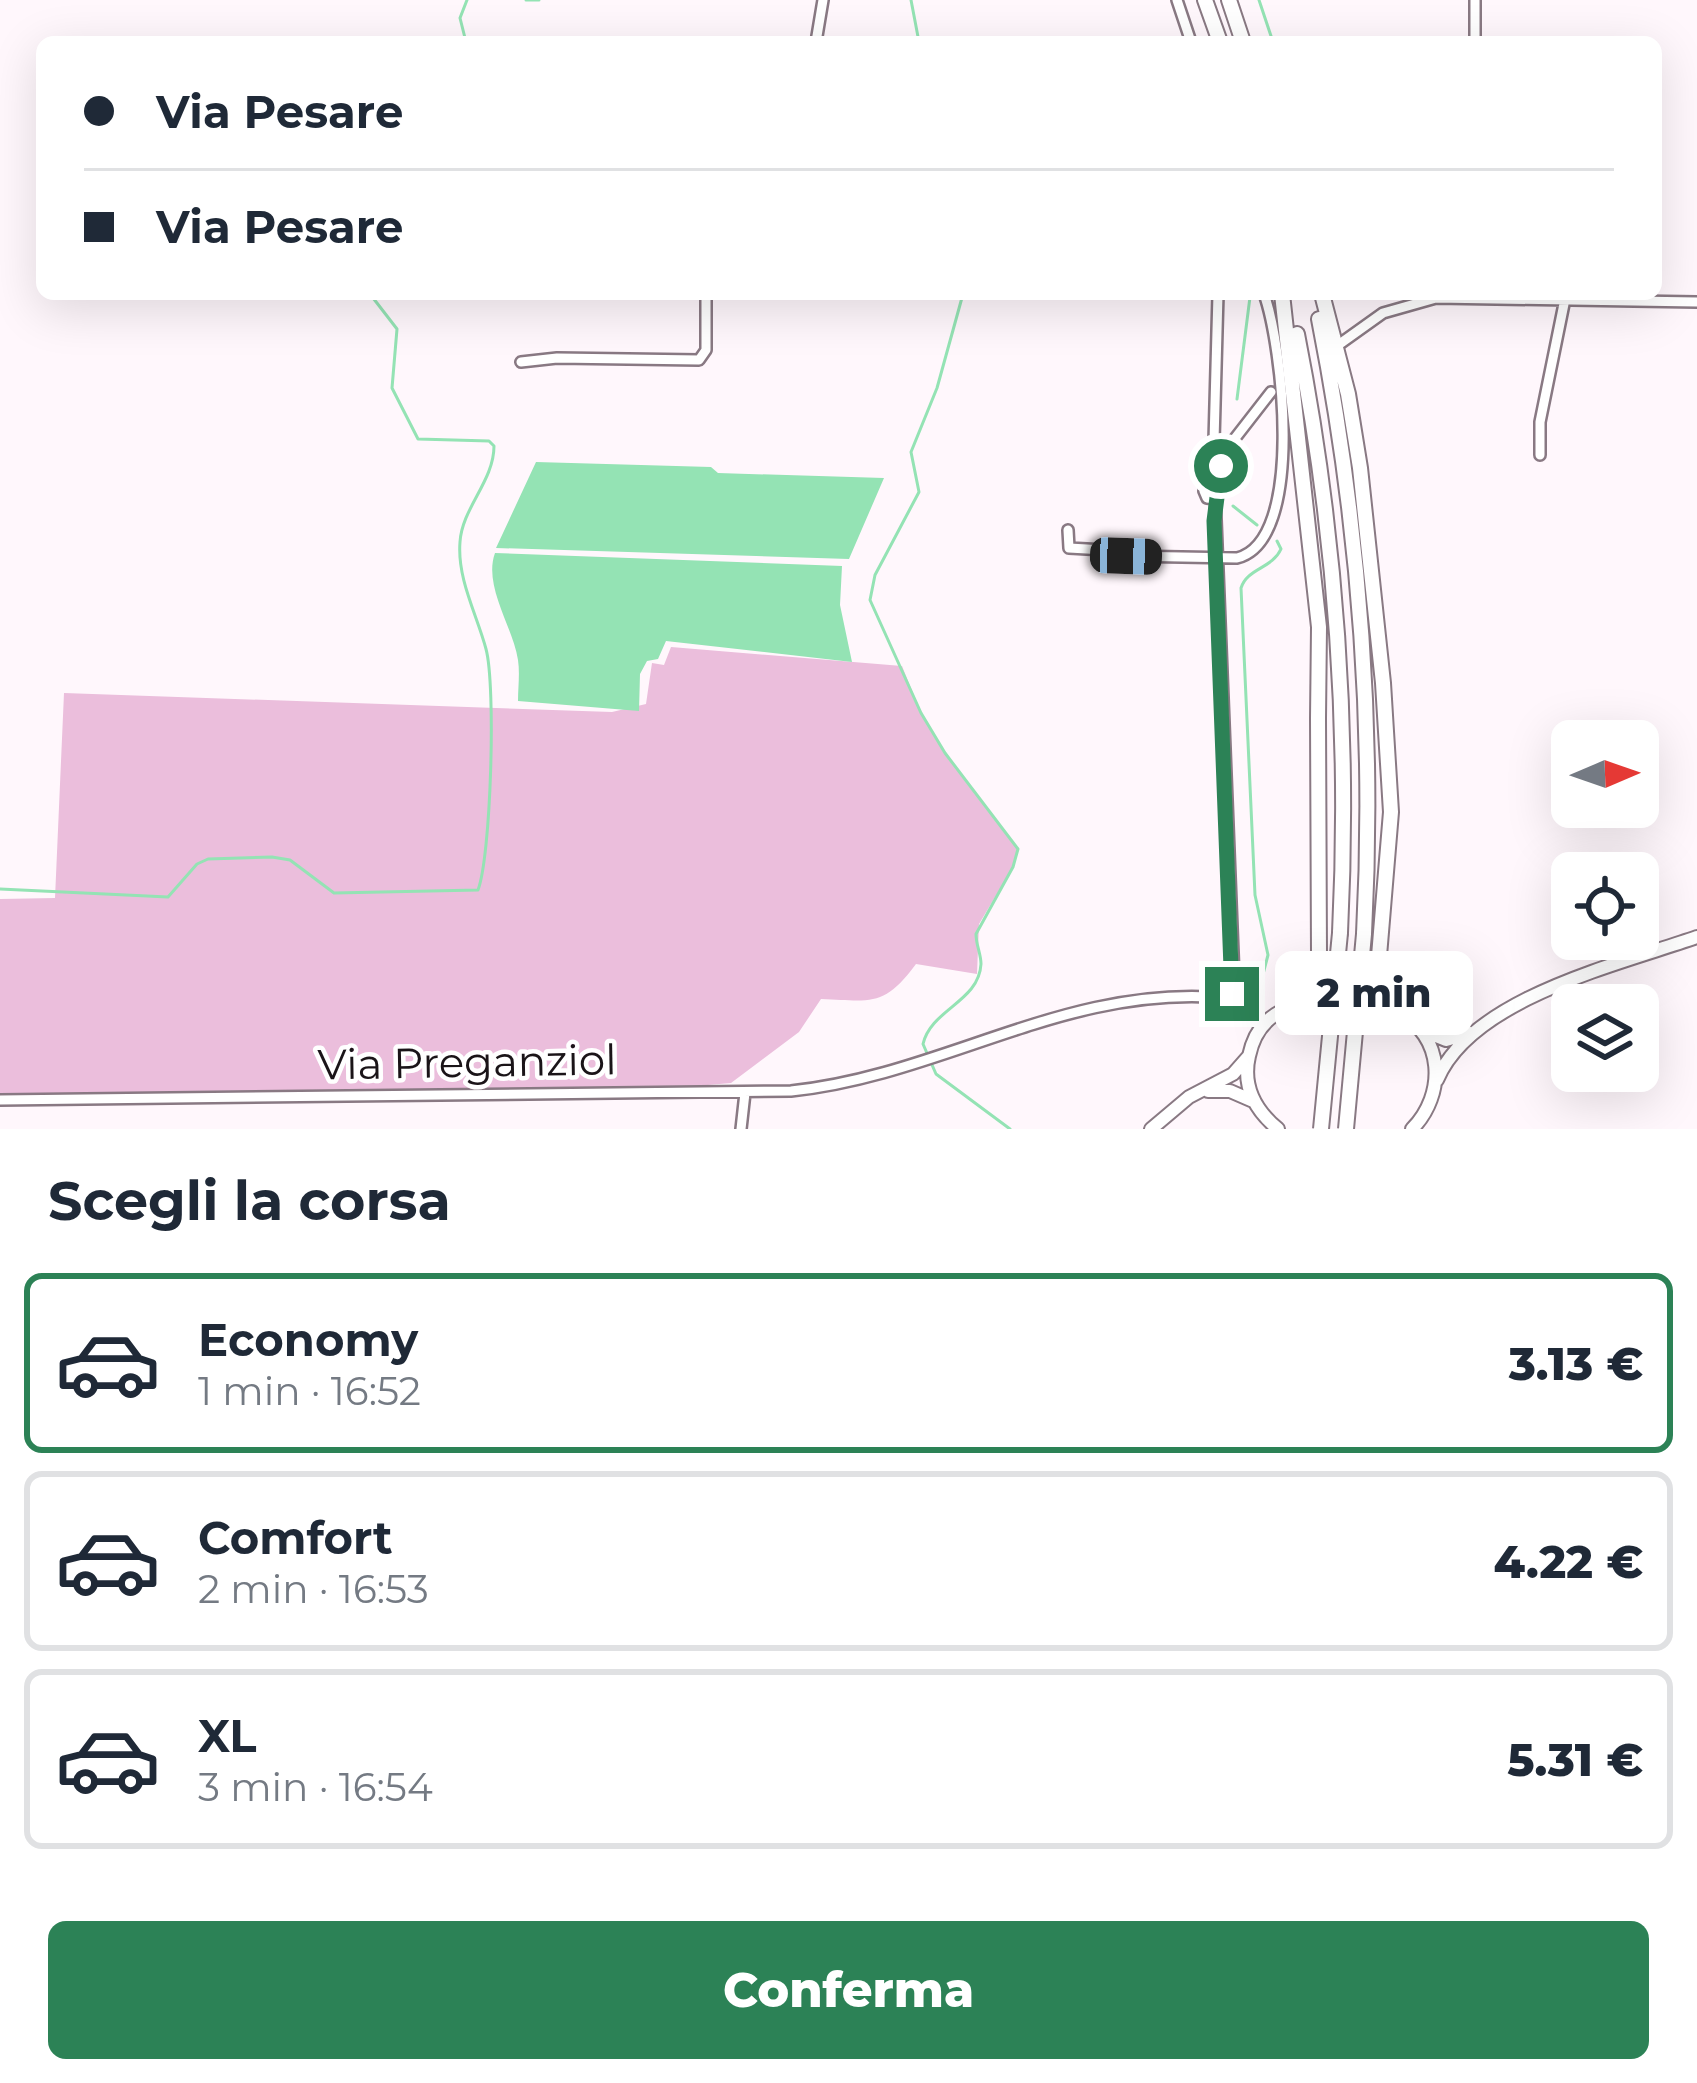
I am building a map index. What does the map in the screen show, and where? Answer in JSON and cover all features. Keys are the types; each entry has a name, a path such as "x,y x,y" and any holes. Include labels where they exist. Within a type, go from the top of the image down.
{"highway":[{"path":"1204,0 1218,36"},
{"path":"1229,0 1242,36"},
{"path":"1287,300 1324,493 1343,763 1340,932 1321,1129"},
{"path":"1287,300 1322,680 1318,968 1296,1003"},
{"path":"1319,300 1360,602 1368,767 1364,934 1346,1129"},
{"path":"1320,300 1348,394 1381,662 1391,812 1378,968 1394,1010"}],"main road":[{"path":"1151,1129 1201,1091 1233,1074 1249,1056 1265,1023 1296,1003 1363,1004 1394,1010 1446,1040 1476,1030 1556,987 1697,938"},
{"path":"1419,1028 1434,1057 1436,1083"},
{"path":"1412,1129 1429,1107 1449,1058 1476,1030"},
{"path":"1249,1056 1247,1080 1253,1101"},
{"path":"1201,1091 1227,1090 1253,1101 1278,1129"}],"street":[{"path":"817,36 823,0"},
{"path":"1177,0 1189,36"},
{"path":"1475,0 1475,36"},
{"path":"521,362 700,360 706,350 706,300"},
{"path":"1215,499 1204,495 1204,483 1214,442 1219,300"},
{"path":"1068,530 1069,548 1122,551 1126,556 1216,559 1249,555 1260,546 1282,481 1285,443 1265,300"},
{"path":"1341,343 1383,313 1424,300"},
{"path":"1540,455 1540,422 1565,300"},
{"path":"1609,300 1697,302"},
{"path":"1216,559 1215,499 1229,446 1271,392"},
{"name":"Via Preganziol","path":"0,1100 745,1093 833,1087 1116,1001 1173,995 1226,998 1232,994 1216,559"},
{"path":"741,1129 745,1093"}],"shaded area":[{"path":"536,462 884,478 849,559 496,548"},
{"path":"495,553 842,566 840,605 852,662 666,641 658,659 647,661 640,674 639,711 518,701 518,660 496,593"},
{"path":"671,647 902,666 921,713 945,753 1018,849 1013,867 979,924 977,974 916,964 895,988 876,998 821,999 799,1032 731,1083 592,1095 0,1093 0,899 55,898 64,693 612,712 646,704 652,663 664,665"}],"waterway":[{"path":"464,36 460,18 467,0"},
{"path":"526,0 539,0"},
{"path":"911,0 918,36"},
{"path":"1259,0 1271,36"},
{"path":"0,889 168,897 197,864 208,859 272,857 290,860 334,893 478,890 489,809 491,697 486,649 465,583 460,542 489,471 494,446 489,441 418,439 392,388 397,329 375,300"},
{"path":"961,300 937,388 911,452 919,492 875,575 870,600 921,713 945,753 1018,849 976,934 981,964 978,977 964,997 935,1022 923,1044 936,1074 1010,1129"},
{"path":"1237,399 1250,300"},
{"path":"1233,506 1257,525"},
{"path":"1262,978 1268,955 1255,895 1241,588 1249,576 1277,556 1281,549 1277,541"}],"route":[{"path":"1221,466 1214,521 1232,994"}]}
